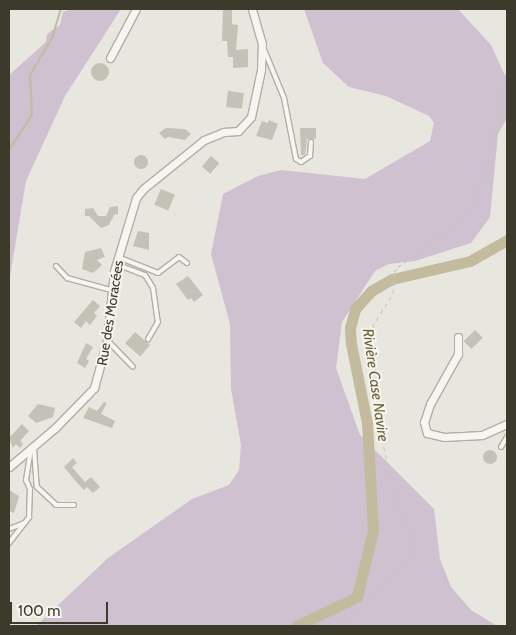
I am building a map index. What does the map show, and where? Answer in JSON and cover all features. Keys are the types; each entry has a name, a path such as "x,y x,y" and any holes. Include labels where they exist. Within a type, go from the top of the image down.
{"street":[{"path":"110,58 136,9"},
{"name":"Rue des Moracées","path":"9,467 34,443 55,428 94,388 107,340 111,290 117,261 131,210 143,188 204,140 245,126 256,102 262,44 252,9"},
{"path":"458,337 458,354 424,422 427,433 436,437 482,435 507,424"}],"lane":[{"path":"262,44 284,98 296,160 301,162 310,156 312,142"},
{"path":"117,261 158,273 179,257 187,263"},
{"path":"117,261 145,275 153,288 158,322 148,339"},
{"path":"56,266 67,278 111,290"},
{"path":"107,340 133,367"},
{"path":"501,446 507,437"},
{"path":"34,443 37,487 56,505 74,505"},
{"path":"9,543 25,523 31,502 27,473 34,443"},
{"path":"9,528 25,523"}],"path":[{"path":"332,626 367,605 386,578 400,570 409,556 410,531 398,505 381,436 372,327 393,293 394,272 398,267 459,222 477,197 491,148 507,68"}],"shaded area":[{"path":"71,9 121,9 65,96 26,181 9,282 9,75 46,42 47,34 60,25 63,12"},
{"path":"304,9 458,9 491,45 507,80 507,118 498,134 490,217 471,243 415,261 389,264 375,271 342,322 336,368 360,435 434,509 440,559 451,587 471,610 497,626 36,626 108,558 192,499 229,485 239,470 241,445 231,389 230,324 211,254 223,194 258,176 281,170 365,179 430,141 434,123 429,116 386,96 349,87 323,63"}],"building":[{"path":"223,9 232,9 232,24 238,25 236,50 248,49 248,67 233,68 233,57 228,57 227,41 222,41"},
{"path":"100,63 106,66 109,72 106,78 100,81 94,78 91,72 94,66"},
{"path":"228,91 244,93 242,109 226,107"},
{"path":"269,120 278,124 272,140 256,136 262,121 268,123"},
{"path":"166,128 185,129 191,134 185,140 168,137 165,139 159,133"},
{"path":"300,128 316,128 316,139 307,139 305,155 301,155"},
{"path":"138,155 144,155 148,162 144,169 138,169 134,165 134,159"},
{"path":"211,156 219,163 210,174 202,167"},
{"path":"161,189 175,195 168,211 154,205"},
{"path":"118,206 118,214 114,215 109,225 101,228 89,216 85,216 85,209 93,208 98,216 106,216 110,207"},
{"path":"138,231 149,233 149,250 133,246"},
{"path":"101,248 105,257 97,260 102,265 93,273 82,269 85,252"},
{"path":"188,276 203,295 194,302 191,298 188,300 176,284"},
{"path":"93,300 100,306 94,313 97,316 90,325 86,321 81,328 74,322"},
{"path":"475,330 483,338 471,349 464,341"},
{"path":"135,332 150,345 140,356 125,343"},
{"path":"86,343 93,347 86,359 89,361 85,368 77,363"},
{"path":"104,402 107,403 101,414 115,421 112,428 83,418 89,407 97,411"},
{"path":"38,404 55,408 53,417 36,423 28,416"},
{"path":"22,424 29,431 20,441 23,444 20,448 16,444 13,448 9,438"},
{"path":"487,450 493,450 497,457 493,464 487,464 483,460 483,454"},
{"path":"73,458 77,463 72,467 85,482 91,477 100,487 93,493 87,487 84,490 64,467"},
{"path":"9,490 19,496 14,513 9,511"}],"waterway":[{"path":"9,150 32,115 30,75 52,38 61,9"},
{"name":"Rivière Case Navire","path":"296,626 357,597 373,530 367,423 351,344 350,328 355,309 371,291 392,279 470,261 507,240"}]}
